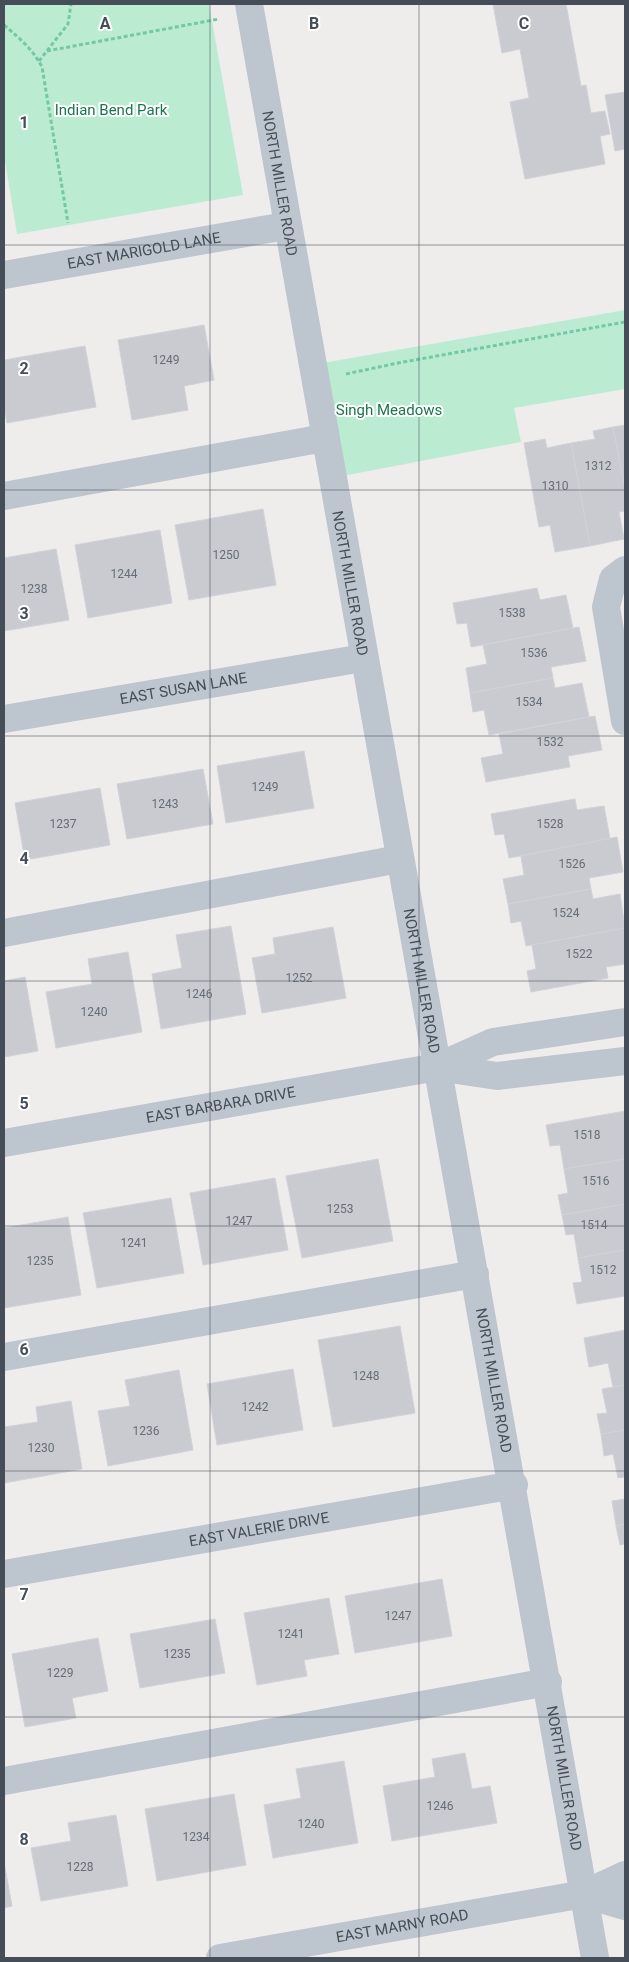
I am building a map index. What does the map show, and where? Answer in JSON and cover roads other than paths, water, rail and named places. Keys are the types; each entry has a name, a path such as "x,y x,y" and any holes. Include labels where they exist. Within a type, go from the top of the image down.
{"street":[{"name":"NORTH MILLER ROAD","path":"249,8 436,1067 514,1485 595,1958"},
{"name":"EAST MARIGOLD LANE","path":"4,275 286,226"},
{"path":"4,496 324,438"},
{"path":"619,575 606,607 625,721"},
{"name":"EAST SUSAN LANE","path":"4,719 363,658"},
{"path":"4,934 399,859"},
{"name":"EAST BARBARA DRIVE","path":"4,1143 436,1067 493,1042 617,1024 620,1062 497,1076 436,1067"},
{"path":"4,1357 475,1274"},
{"name":"EAST VALERIE DRIVE","path":"4,1574 514,1485"},
{"path":"4,1781 548,1682"},
{"name":"EAST MARNY ROAD","path":"220,1958 584,1894 625,1875"},
{"name":"EAST MARNY ROAD","path":"584,1894 625,1906"}],"park label":[{"name":"Indian Bend Park","path":"111,110"},
{"name":"Singh Meadows","path":"389,410"}]}
